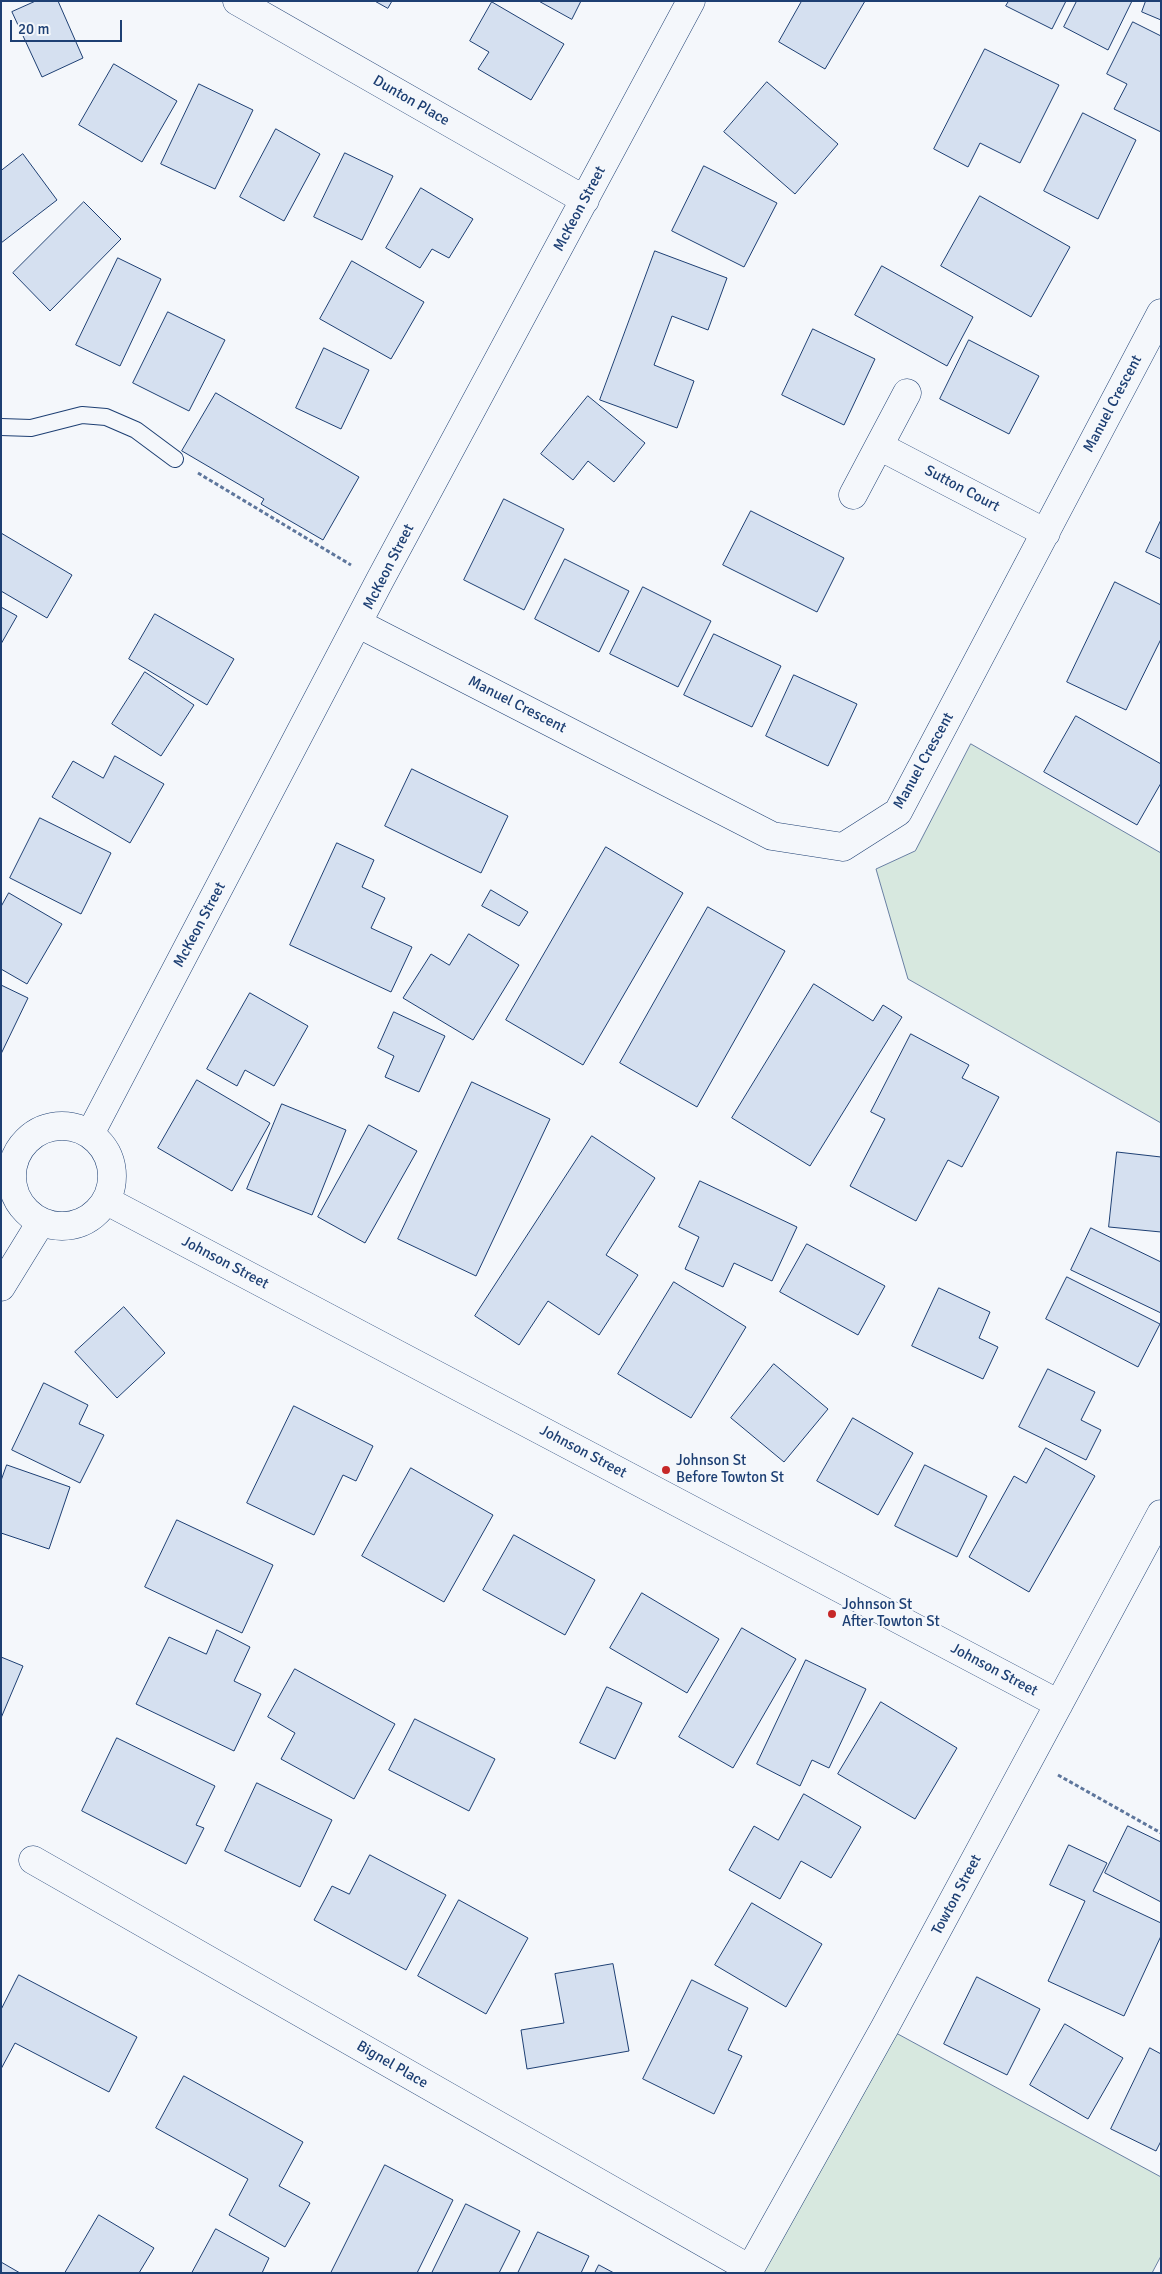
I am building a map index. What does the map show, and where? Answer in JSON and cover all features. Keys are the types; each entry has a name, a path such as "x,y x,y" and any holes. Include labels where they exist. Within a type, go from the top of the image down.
{"street":[{"name":"Dunton Place","path":"237,1 585,200"},
{"name":"McKeon Street","path":"90,1134 359,624 380,580 691,1"},
{"name":"Manuel Crescent","path":"359,624 772,836 844,847 898,812 1161,313"},
{"path":"853,495 907,393"},
{"name":"Sutton Court","path":"879,446 1046,533"},
{"path":"58,1125 74,1127 90,1134 108,1153 112,1166 112,1180 107,1201 95,1215 83,1222 69,1226 55,1226 42,1222 28,1213 18,1200 13,1185 10,1145 27,1140 41,1130 58,1125"},
{"name":"Johnson Street","path":"107,1201 1060,1704"},
{"path":"1,1287 42,1222"},
{"name":"Towton Street","path":"750,2271 885,2027 1161,1514"},
{"name":"Bignel Place","path":"33,1860 750,2271"}],"lane":[{"path":"1,427 32,428 82,415 106,417 136,430 175,459"}],"path":[{"path":"175,459 337,558 380,580"},
{"path":"1051,1770 1161,1833"}],"shaded area":[{"path":"971,744 1161,853 1161,1123 908,979 876,869 915,851"},
{"path":"885,2027 1161,2177 1161,2256 1152,2273 750,2273"}],"building":[{"path":"36,1 58,1 83,58 42,77 12,12"},
{"path":"375,1 392,1 388,8"},
{"path":"539,1 581,1 572,19"},
{"path":"802,1 865,1 825,69 779,42"},
{"path":"1009,1 1066,1 1052,29 1006,6"},
{"path":"1077,1 1132,1 1108,50 1064,27"},
{"path":"1146,1 1161,1 1161,20 1142,12"},
{"path":"492,2 564,44 531,100 478,69 489,52 470,41"},
{"path":"1133,22 1161,36 1161,132 1114,109 1127,84 1107,74"},
{"path":"985,49 1059,85 1020,163 980,143 968,167 934,149"},
{"path":"114,64 177,101 142,162 79,125"},
{"path":"767,82 838,144 795,194 724,132"},
{"path":"199,84 253,110 215,189 161,164"},
{"path":"1083,113 1136,140 1098,219 1044,191"},
{"path":"276,129 320,154 284,221 240,197"},
{"path":"345,153 393,176 362,240 314,217"},
{"path":"23,154 57,200 1,243 1,171"},
{"path":"704,166 777,203 744,267 672,231"},
{"path":"421,188 473,219 449,258 432,249 420,268 386,248"},
{"path":"980,196 1070,247 1031,317 941,266"},
{"path":"84,202 121,239 50,311 13,273"},
{"path":"655,251 727,278 708,330 672,316 654,365 694,381 677,428 600,400"},
{"path":"118,258 161,279 120,366 76,345"},
{"path":"352,261 424,302 391,359 320,319"},
{"path":"882,266 973,317 947,366 855,315"},
{"path":"168,312 225,340 189,411 133,383"},
{"path":"813,329 875,359 844,425 782,395"},
{"path":"969,340 1039,376 1009,434 940,399"},
{"path":"324,348 369,370 341,429 296,408"},
{"path":"216,393 359,477 323,540 261,504 264,499 182,451"},
{"path":"588,396 645,443 614,482 588,461 573,480 541,454"},
{"path":"504,499 564,529 524,610 464,580"},
{"path":"751,511 844,558 817,612 723,565"},
{"path":"1161,520 1161,559 1146,552"},
{"path":"1,533 72,575 47,618 1,591"},
{"path":"565,559 629,591 599,652 535,619"},
{"path":"1115,582 1161,605 1161,639 1126,710 1067,682"},
{"path":"643,587 711,621 678,687 610,654"},
{"path":"1,607 17,616 1,644"},
{"path":"155,614 234,659 207,705 129,659"},
{"path":"714,634 781,666 752,727 684,695"},
{"path":"145,672 194,705 161,756 112,724"},
{"path":"794,675 857,704 828,766 766,736"},
{"path":"1076,716 1161,764 1161,783 1137,825 1044,772"},
{"path":"115,756 164,784 130,843 52,797 73,761 103,778"},
{"path":"412,769 508,816 481,873 385,826"},
{"path":"40,818 111,853 81,914 10,878"},
{"path":"337,843 374,860 362,887 385,898 371,928 412,947 391,992 290,945"},
{"path":"606,847 683,893 583,1065 506,1020"},
{"path":"491,890 528,912 519,926 482,906"},
{"path":"9,893 62,924 27,984 1,969 1,907"},
{"path":"708,907 785,951 697,1107 620,1063"},
{"path":"469,934 519,965 473,1040 403,998 431,954 449,965"},
{"path":"814,984 873,1021 883,1005 902,1017 810,1166 732,1118"},
{"path":"1,985 28,998 1,1054"},
{"path":"250,993 308,1026 274,1086 245,1070 237,1086 207,1069"},
{"path":"394,1012 445,1036 419,1092 385,1077 394,1056 378,1048"},
{"path":"911,1034 969,1065 962,1078 999,1097 962,1167 948,1160 916,1221 850,1186 885,1119 871,1112"},
{"path":"197,1080 270,1123 232,1191 158,1148"},
{"path":"472,1082 550,1119 476,1276 398,1239"},
{"path":"282,1104 346,1130 312,1215 247,1189"},
{"path":"369,1125 417,1151 365,1243 318,1217"},
{"path":"592,1136 655,1178 606,1255 638,1275 599,1335 548,1301 519,1345 475,1316"},
{"path":"1117,1152 1161,1157 1161,1232 1109,1227"},
{"path":"700,1181 797,1227 772,1281 734,1263 723,1287 685,1269 699,1237 679,1227"},
{"path":"1091,1228 1161,1262 1161,1313 1071,1270"},
{"path":"807,1244 885,1286 858,1335 780,1292"},
{"path":"1067,1277 1160,1324 1138,1367 1046,1319"},
{"path":"674,1282 746,1327 691,1418 618,1374"},
{"path":"939,1288 990,1312 979,1338 998,1347 983,1379 912,1346"},
{"path":"124,1307 165,1353 117,1398 75,1352"},
{"path":"774,1364 828,1409 784,1462 731,1418"},
{"path":"1048,1369 1095,1392 1081,1420 1101,1430 1086,1460 1019,1427"},
{"path":"44,1383 88,1405 79,1424 104,1435 80,1483 12,1450"},
{"path":"294,1406 373,1446 356,1481 343,1475 314,1535 247,1503"},
{"path":"853,1418 913,1453 878,1515 817,1481"},
{"path":"1046,1448 1095,1476 1029,1592 969,1557 1014,1476 1026,1483"},
{"path":"7,1465 70,1487 49,1549 1,1533 1,1481"},
{"path":"925,1465 987,1496 957,1557 895,1526"},
{"path":"411,1468 493,1515 444,1602 362,1556"},
{"path":"177,1520 273,1565 242,1633 145,1587"},
{"path":"514,1535 595,1580 565,1635 483,1590"},
{"path":"642,1593 719,1639 687,1693 610,1648"},
{"path":"742,1628 796,1659 733,1768 679,1737"},
{"path":"217,1630 250,1647 234,1681 261,1694 234,1751 136,1704 169,1637 206,1654"},
{"path":"1,1657 23,1666 1,1718"},
{"path":"806,1660 866,1689 829,1768 812,1760 800,1786 757,1764"},
{"path":"295,1669 395,1724 354,1799 281,1759 295,1733 268,1717"},
{"path":"607,1687 642,1703 615,1759 580,1743"},
{"path":"881,1702 957,1748 915,1819 838,1774"},
{"path":"415,1719 495,1759 469,1811 389,1770"},
{"path":"117,1738 215,1786 196,1825 204,1828 186,1864 82,1811"},
{"path":"257,1783 332,1820 300,1887 225,1851"},
{"path":"804,1794 861,1827 831,1878 801,1861 780,1899 729,1870 754,1826 778,1840"},
{"path":"1128,1826 1161,1842 1161,1902 1105,1873"},
{"path":"1069,1845 1107,1863 1093,1891 1161,1923 1161,1936 1124,2016 1048,1981 1085,1901 1050,1885"},
{"path":"370,1855 446,1895 406,1970 314,1920 332,1886 349,1894"},
{"path":"459,1900 528,1938 486,2014 418,1976"},
{"path":"752,1903 822,1944 786,2007 715,1965"},
{"path":"613,1964 629,2051 527,2069 521,2030 564,2023 555,1974"},
{"path":"19,1975 137,2037 109,2092 15,2043 1,2069 1,2010"},
{"path":"977,1977 1040,2009 1007,2075 944,2044"},
{"path":"692,1980 748,2008 728,2050 742,2056 714,2114 643,2079"},
{"path":"1065,2024 1123,2058 1088,2119 1030,2085"},
{"path":"1150,2048 1161,2054 1161,2141 1156,2151 1111,2129"},
{"path":"184,2076 303,2142 279,2186 310,2203 285,2247 229,2215 248,2179 156,2128"},
{"path":"385,2165 453,2200 417,2273 331,2273"},
{"path":"466,2204 520,2231 499,2273 432,2273"},
{"path":"99,2215 154,2248 139,2273 65,2273"},
{"path":"216,2229 269,2258 262,2273 192,2273"},
{"path":"538,2232 589,2256 581,2273 518,2273"},
{"path":"1,2262 20,2273 1,2273"},
{"path":"599,2265 614,2273 595,2273"}],"place":[{"name":"Johnson St Before Towton St","path":"666,1470"},
{"name":"Johnson St After Towton St","path":"832,1614"}]}
